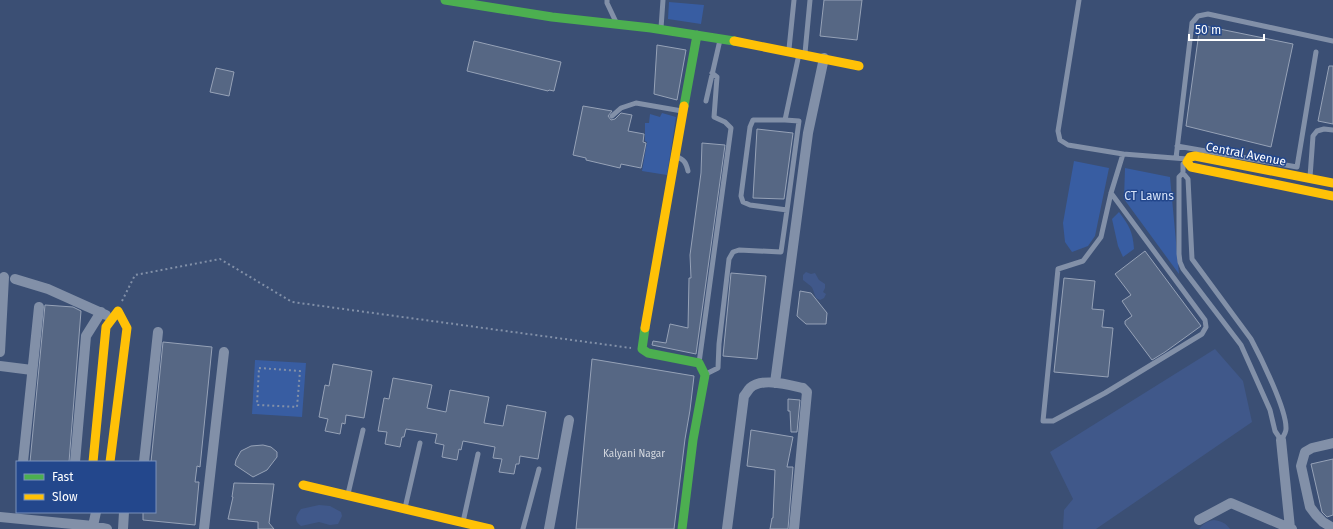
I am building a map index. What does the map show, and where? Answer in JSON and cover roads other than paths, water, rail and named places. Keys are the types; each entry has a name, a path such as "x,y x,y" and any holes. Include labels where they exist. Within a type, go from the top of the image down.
{"street":[{"path":"445,0 617,25 661,29 802,53 859,66"},
{"path":"682,529 693,440 705,375 699,363 648,353 642,349 642,342 697,35"},
{"path":"775,383 808,133 824,58"},
{"name":"Central Avenue","path":"1333,183 1309,176 1195,156 1186,159 1191,167 1333,196"},
{"path":"1307,191 1309,176"},
{"path":"0,352 4,277"},
{"path":"15,279 48,289 101,312 115,314 127,328 110,461"},
{"path":"23,461 39,307"},
{"path":"75,461 86,336 101,312"},
{"path":"93,461 106,328 115,314"},
{"path":"144,461 158,332"},
{"path":"204,529 224,352"},
{"path":"0,366 32,370"},
{"path":"727,529 744,396 750,388 758,384 775,383 803,388 807,392 794,529"},
{"path":"549,529 570,420"},
{"path":"1199,520 1231,503 1291,529 1281,440"},
{"path":"1333,443 1312,448 1305,452 1301,466 1310,507 1323,522 1333,528"},
{"path":"303,485 490,529"},
{"path":"93,526 96,513"},
{"path":"123,529 124,513"},
{"path":"0,517 28,524 82,527 93,526 107,529"}],"lane":[{"path":"607,0 617,25"},
{"path":"661,29 663,0"},
{"path":"788,51 794,0"},
{"path":"785,120 802,53 810,0"},
{"path":"1079,0 1058,131 1060,140 1068,145 1123,154 1186,159 1183,173 1179,177 1180,262 1241,345 1270,410 1275,431 1281,440 1286,430 1282,407 1258,351 1251,339 1192,259 1188,179 1183,173"},
{"path":"1176,158 1192,24 1198,16 1208,14 1333,41"},
{"path":"706,101 720,39"},
{"path":"1297,167 1316,52"},
{"path":"699,363 731,128 725,122 714,117 717,77 712,73"},
{"path":"612,116 621,108 636,103 683,111"},
{"path":"705,375 718,368 718,344 729,260 733,252 739,250 782,252 799,121 753,120 750,127 741,196 743,202 750,205 787,210"},
{"path":"1309,176 1313,136 1317,131 1324,129 1333,130"},
{"path":"1177,146 1297,167 1309,176"},
{"path":"1111,193 1205,320 1206,327 1202,334 1105,393 1053,421 1043,420 1058,269 1083,261 1102,237 1111,193 1123,154"},
{"path":"675,156 684,160 687,164 688,171"},
{"path":"348,495 363,430"},
{"path":"404,509 420,443"},
{"path":"463,522 478,454"},
{"path":"523,529 539,469"}],"park label":[{"name":"CT Lawns","path":"1149,196"}]}
